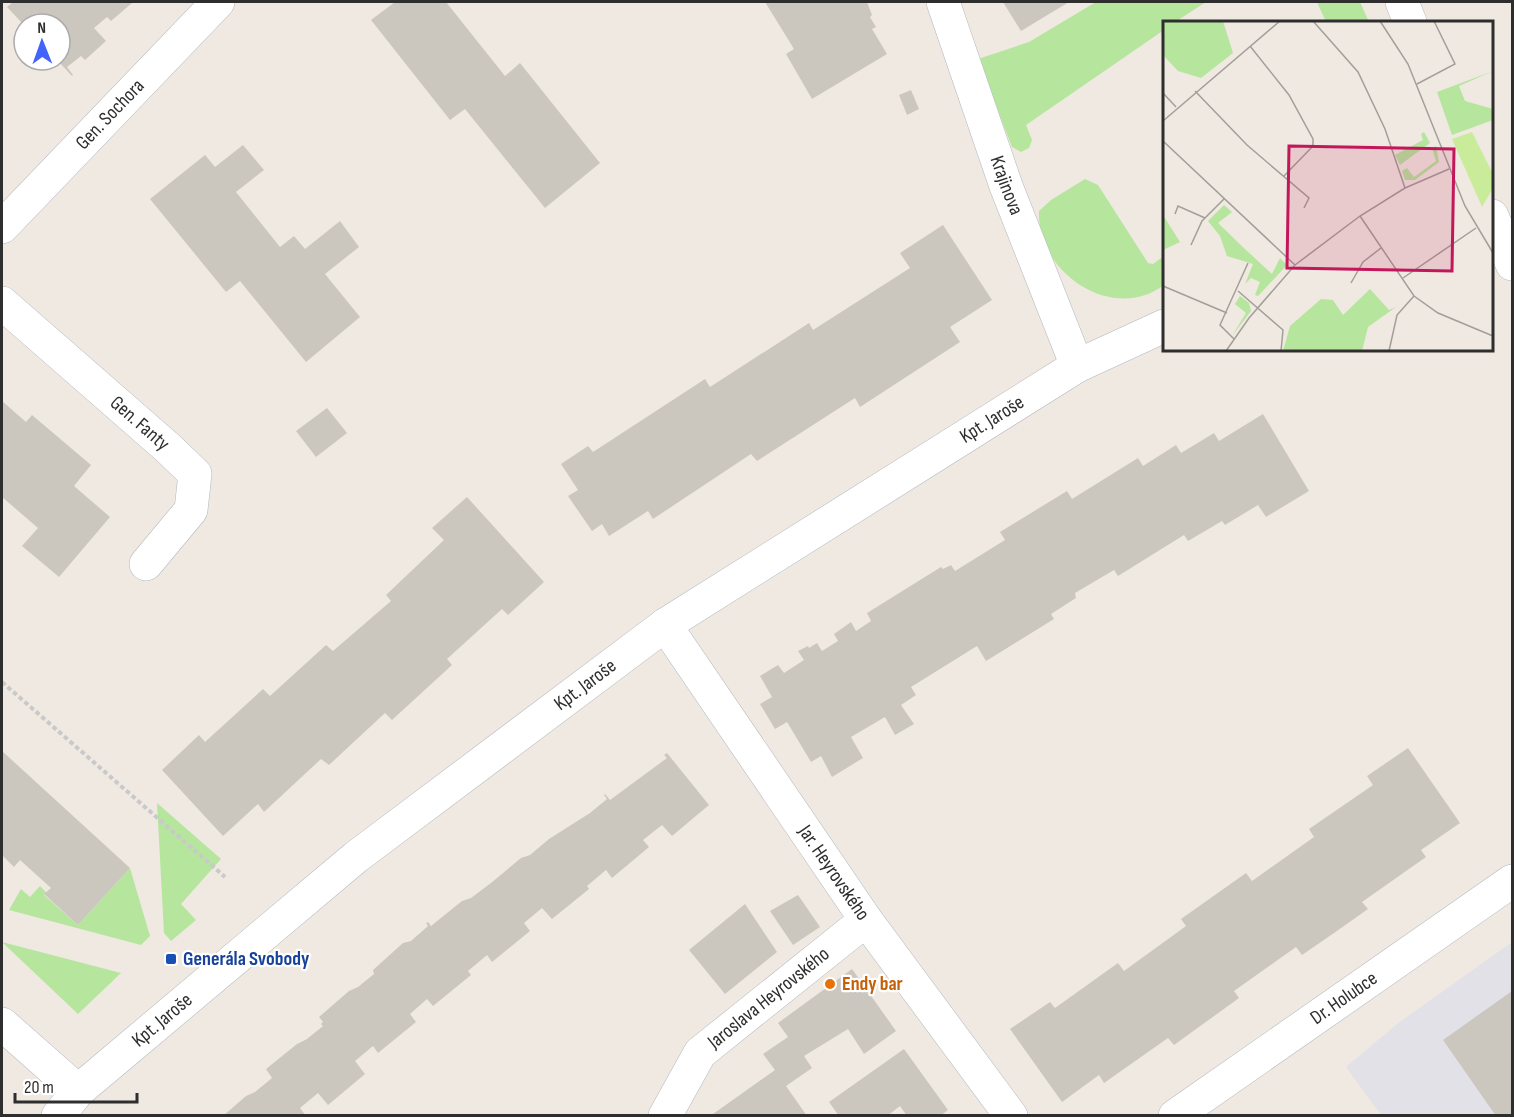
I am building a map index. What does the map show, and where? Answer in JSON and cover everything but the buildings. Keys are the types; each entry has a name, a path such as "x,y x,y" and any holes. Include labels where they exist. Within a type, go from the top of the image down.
{"street":[{"name":"Gen. Sochora","path":"2,227 218,2"},
{"name":"Krajinova","path":"943,2 1006,186 1077,366"},
{"path":"1402,2 1410,21"},
{"path":"1493,221 1512,264"},
{"name":"Gen. Fanty","path":"2,303 168,447 195,474 192,510 146,564"},
{"name":"Kpt. Jaroše","path":"68,1103 356,857 665,626 1077,366 1163,326"},
{"name":"Jar. Heyrovského","path":"665,626 866,921 1011,1116"},
{"name":"Dr. Holubce","path":"1175,1116 1512,881"},
{"name":"Jaroslava Heyrovského","path":"664,1116 700,1053 866,921"},
{"path":"2,1024 68,1103"}],"path":[{"path":"2,682 225,877"}],"shaded area":[{"path":"1512,942 1512,1115 1381,1115 1346,1067 1397,1024"}],"green space":[{"path":"1096,2 1206,2 1177,21 1163,21 1163,31 1026,125 1032,140 1029,148 1021,152 1012,147 978,59 1029,42"},
{"path":"1317,2 1360,2 1369,21 1326,21"},
{"path":"1085,179 1098,185 1148,263 1153,264 1163,257 1163,286 1144,296 1122,298 1101,295 1081,286 1064,272 1050,254 1041,233 1039,211 1051,200"},
{"path":"157,803 221,859 181,904 196,920 171,941 164,933"},
{"path":"130,868 150,936 141,945 9,910 21,889 30,897 40,886 46,892 44,895 78,925"},
{"path":"2,942 121,973 78,1014"}],"place":[{"name":"Generála Svobody","path":"171,959"},
{"name":"Endy bar","path":"830,984"}]}
